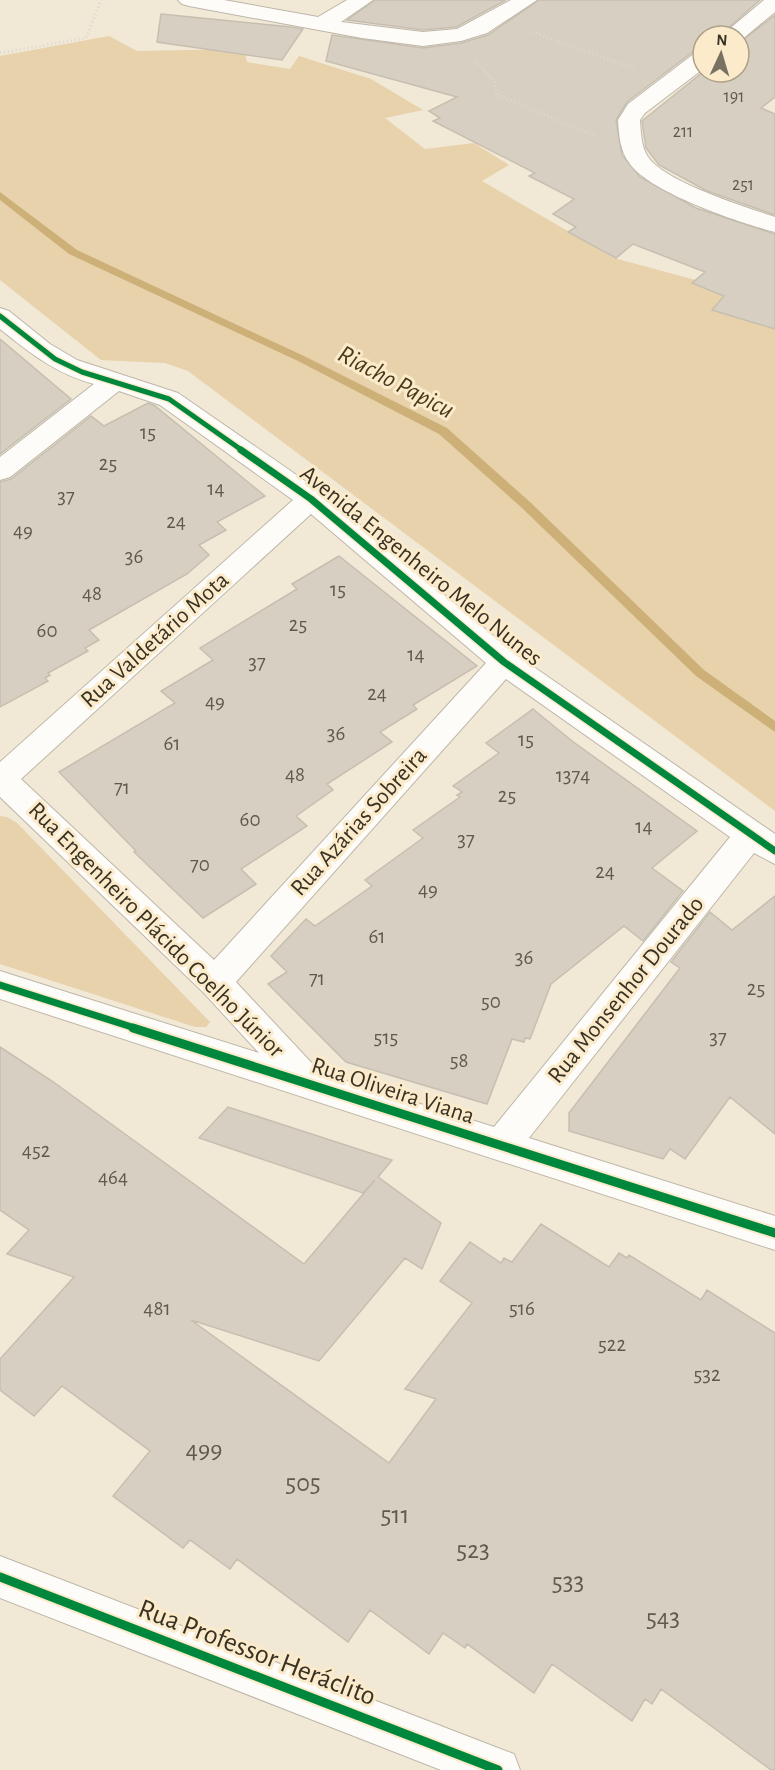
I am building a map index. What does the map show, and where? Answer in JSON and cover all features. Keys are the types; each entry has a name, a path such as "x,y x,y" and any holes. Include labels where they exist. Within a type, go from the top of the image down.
{"street":[{"path":"192,0 321,25 423,39 461,35 498,19 526,0"},
{"path":"321,25 362,0"},
{"path":"747,24 775,2"},
{"path":"691,67 636,109 629,120 634,150 640,163 654,173 695,194 775,225"},
{"name":"Avenida Engenheiro Melo Nunes","path":"0,316 55,359 86,372 146,389 169,399 311,499 504,662 763,843"},
{"path":"0,471 116,380"},
{"name":"Rua Valdetário Mota","path":"0,779 311,499"},
{"name":"Rua Azárias Sobreira","path":"215,982 504,662"},
{"name":"Rua Engenheiro Plácido Coelho Júnior","path":"0,779 215,982 310,1084"},
{"name":"Rua Monsenhor Dourado","path":"500,1147 763,843"},
{"name":"Rua Oliveira Viana","path":"0,985 500,1147 775,1233"},
{"name":"Rua Professor Heráclito","path":"0,1577 498,1770"}],"path":[{"path":"0,53 86,38 101,0"},
{"path":"498,19 671,82"},
{"path":"423,39 478,62 494,81 497,95 634,150"}],"shaded area":[{"path":"109,36 137,51 244,49 247,62 290,69 299,56 371,79 423,110 385,118 425,149 474,143 509,165 482,181 614,258 703,282 775,329 775,811 188,371 165,363 101,360 0,280 0,56"},
{"path":"0,816 17,823 210,1022 206,1027 195,1027 0,964"}],"building":[{"path":"375,0 506,0 456,27 423,30 347,20"},
{"path":"539,0 760,0 733,24 691,24 691,53 627,102 616,120 622,155 640,177 696,208 775,234 775,329 712,310 724,296 692,283 705,272 633,244 616,258 568,232 576,227 553,214 574,199 529,176 535,173 433,121 440,118 429,111 457,97 326,61 332,35 423,48 461,43 488,35"},
{"path":"161,14 303,29 282,60 157,42"},
{"path":"775,15 775,97 761,108 775,114 775,215 707,191 659,165 646,148 642,121 691,82 691,84 751,84 751,34"},
{"path":"0,339 71,399 0,454"},
{"path":"148,403 155,406 265,496 217,522 226,530 199,545 209,555 187,574 89,630 99,640 85,648 88,651 48,673 50,675 45,678 48,681 0,707 0,482 11,479 91,416 104,426"},
{"path":"339,556 477,666 413,705 417,709 380,732 392,742 327,784 333,790 296,816 307,826 241,869 256,884 203,918 134,852 136,851 59,772 175,703 161,691 213,660 200,648 297,589 292,584"},
{"path":"533,709 572,741 697,831 652,868 683,891 643,941 624,926 551,984 530,1039 525,1038 524,1042 512,1039 487,1104 346,1062 268,984 287,972 271,956 306,919 315,926 372,886 365,880 423,838 413,830 460,797 457,795 462,792 453,786 499,753 486,743"},
{"path":"775,896 775,1134 730,1097 685,1159 670,1149 663,1159 569,1131 569,1113 680,968 671,962 710,912 732,930"},
{"path":"0,1047 52,1081 304,1264 375,1180 363,1193 199,1138 228,1107 392,1160 378,1177 441,1223 422,1269 405,1258 319,1361 191,1320 389,1463 436,1399 405,1389 472,1303 440,1281 470,1242 501,1263 504,1258 512,1262 541,1224 609,1267 619,1253 627,1258 629,1255 701,1300 707,1290 775,1333 775,1770 771,1770 661,1689 652,1704 645,1699 632,1721 552,1664 534,1693 467,1644 465,1648 443,1633 429,1654 370,1610 348,1642 237,1559 230,1569 190,1540 183,1548 113,1496 150,1451 62,1386 34,1416 0,1390 0,1359 74,1277 7,1254 29,1230 0,1210"}],"waterway":[{"name":"Riacho Papicu","path":"0,195 73,252 302,359 443,431 526,505 700,673 775,727"}],"cycle path":[{"path":"0,316 41,349 68,366 169,399 311,499 504,662 775,851"},
{"path":"0,985 775,1233"},
{"path":"0,1577 498,1770"}]}
